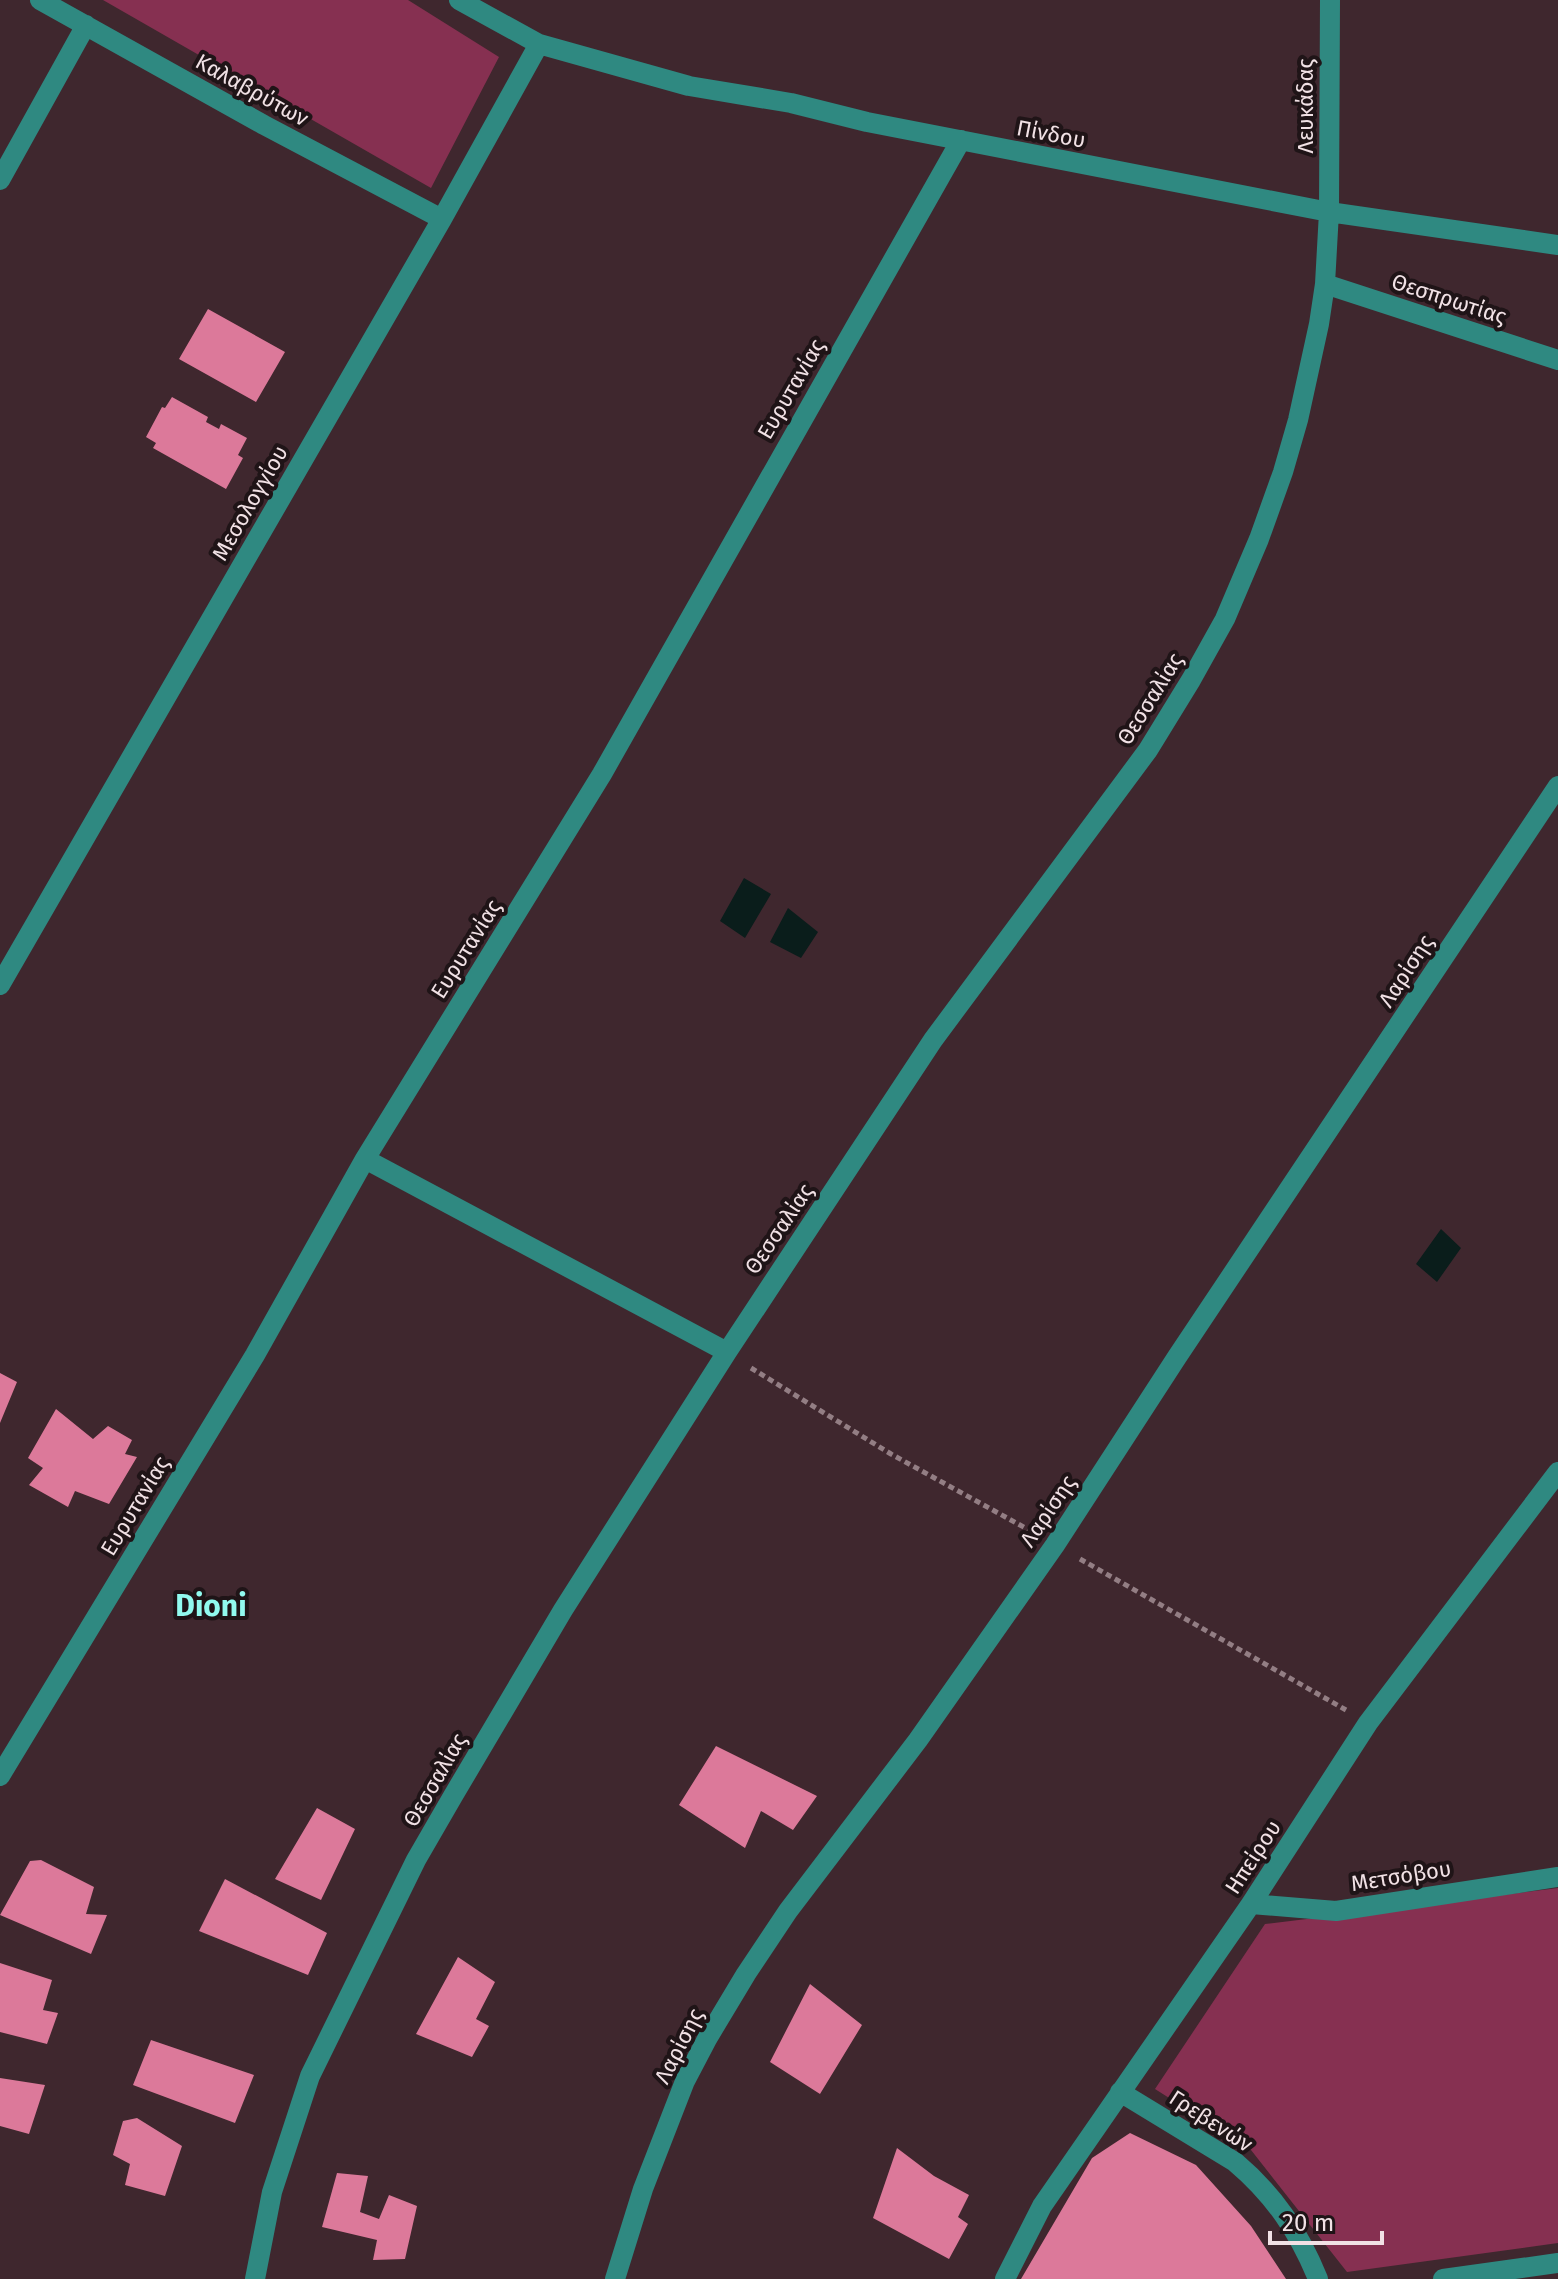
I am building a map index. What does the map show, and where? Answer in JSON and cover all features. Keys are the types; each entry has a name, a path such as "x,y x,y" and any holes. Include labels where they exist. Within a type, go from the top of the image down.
{"street":[{"name":"Καλαβρύτων","path":"40,0 264,125 442,219"},
{"name":"Πίνδου","path":"459,0 539,44 689,86 791,103 867,122 1329,212 1558,245"},
{"name":"Λευκάδας","path":"1329,212 1330,0"},
{"path":"0,180 86,25"},
{"name":"Μεσολογγίου","path":"0,985 5,963 442,219 539,44"},
{"name":"Ευρυτανίας","path":"0,1776 255,1355 365,1159 602,774 961,140"},
{"name":"Θεσσαλίας","path":"255,2279 272,2192 310,2076 416,1860 563,1610 727,1352 933,1040 1148,750 1197,671 1244,576 1283,472 1311,366 1325,284 1329,212"},
{"name":"Θεσπρωτίας","path":"1325,284 1558,360"},
{"name":"Λαρίσης","path":"615,2279 643,2189 685,2081 746,1974 788,1911 918,1740 1046,1558 1210,1306 1558,786"},
{"path":"365,1159 727,1352"},
{"name":"Ηπείρου","path":"1005,2279 1042,2206 1251,1904 1368,1723 1551,1489 1558,1472"},
{"name":"Μετσόβου","path":"1251,1904 1336,1911 1558,1877"},
{"name":"Γρεβενών","path":"1120,2092 1235,2162 1251,2176 1291,2222 1318,2279"},
{"path":"1443,2279 1558,2263"}],"shaded area":[{"path":"103,0 408,0 499,57 431,188"},
{"path":"744,878 771,894 745,938 720,921"},
{"path":"788,908 818,932 801,958 770,942"},
{"path":"1441,1229 1461,1248 1437,1282 1416,1264"},
{"path":"1558,1888 1558,2243 1347,2272 1251,2150 1155,2089 1265,1924"}],"building":[{"path":"208,309 285,352 256,402 179,359"},
{"path":"172,397 208,417 206,422 219,429 221,424 247,438 238,455 243,458 226,489 153,448 156,443 146,437 162,407 165,408"},
{"path":"0,1373 17,1382 0,1423"},
{"path":"56,1409 93,1439 108,1426 132,1440 125,1454 137,1457 109,1504 75,1491 68,1507 29,1485 43,1468 28,1458"},
{"path":"716,1746 817,1796 793,1830 761,1811 745,1848 679,1805"},
{"path":"317,1808 355,1829 321,1900 275,1879"},
{"path":"41,1860 94,1887 86,1914 107,1915 91,1954 0,1915 30,1861"},
{"path":"225,1879 327,1933 308,1975 199,1931"},
{"path":"458,1957 495,1982 476,2019 489,2026 472,2057 416,2034"},
{"path":"0,1963 52,1980 43,2010 58,2013 47,2044 0,2032"},
{"path":"810,1984 862,2025 820,2094 770,2062"},
{"path":"151,2040 254,2075 235,2123 133,2085"},
{"path":"0,2078 45,2085 29,2134 0,2126"},
{"path":"137,2118 182,2146 165,2196 125,2185 130,2164 113,2155 123,2121"},
{"path":"1130,2133 1196,2165 1251,2226 1286,2279 1021,2279 1092,2158"},
{"path":"897,2148 934,2176 969,2195 958,2217 968,2224 949,2259 873,2218"},
{"path":"337,2173 368,2176 360,2212 379,2219 389,2195 417,2206 405,2259 373,2260 377,2240 322,2227"}],"district":[{"name":"Dioni","path":"211,1606"}]}
